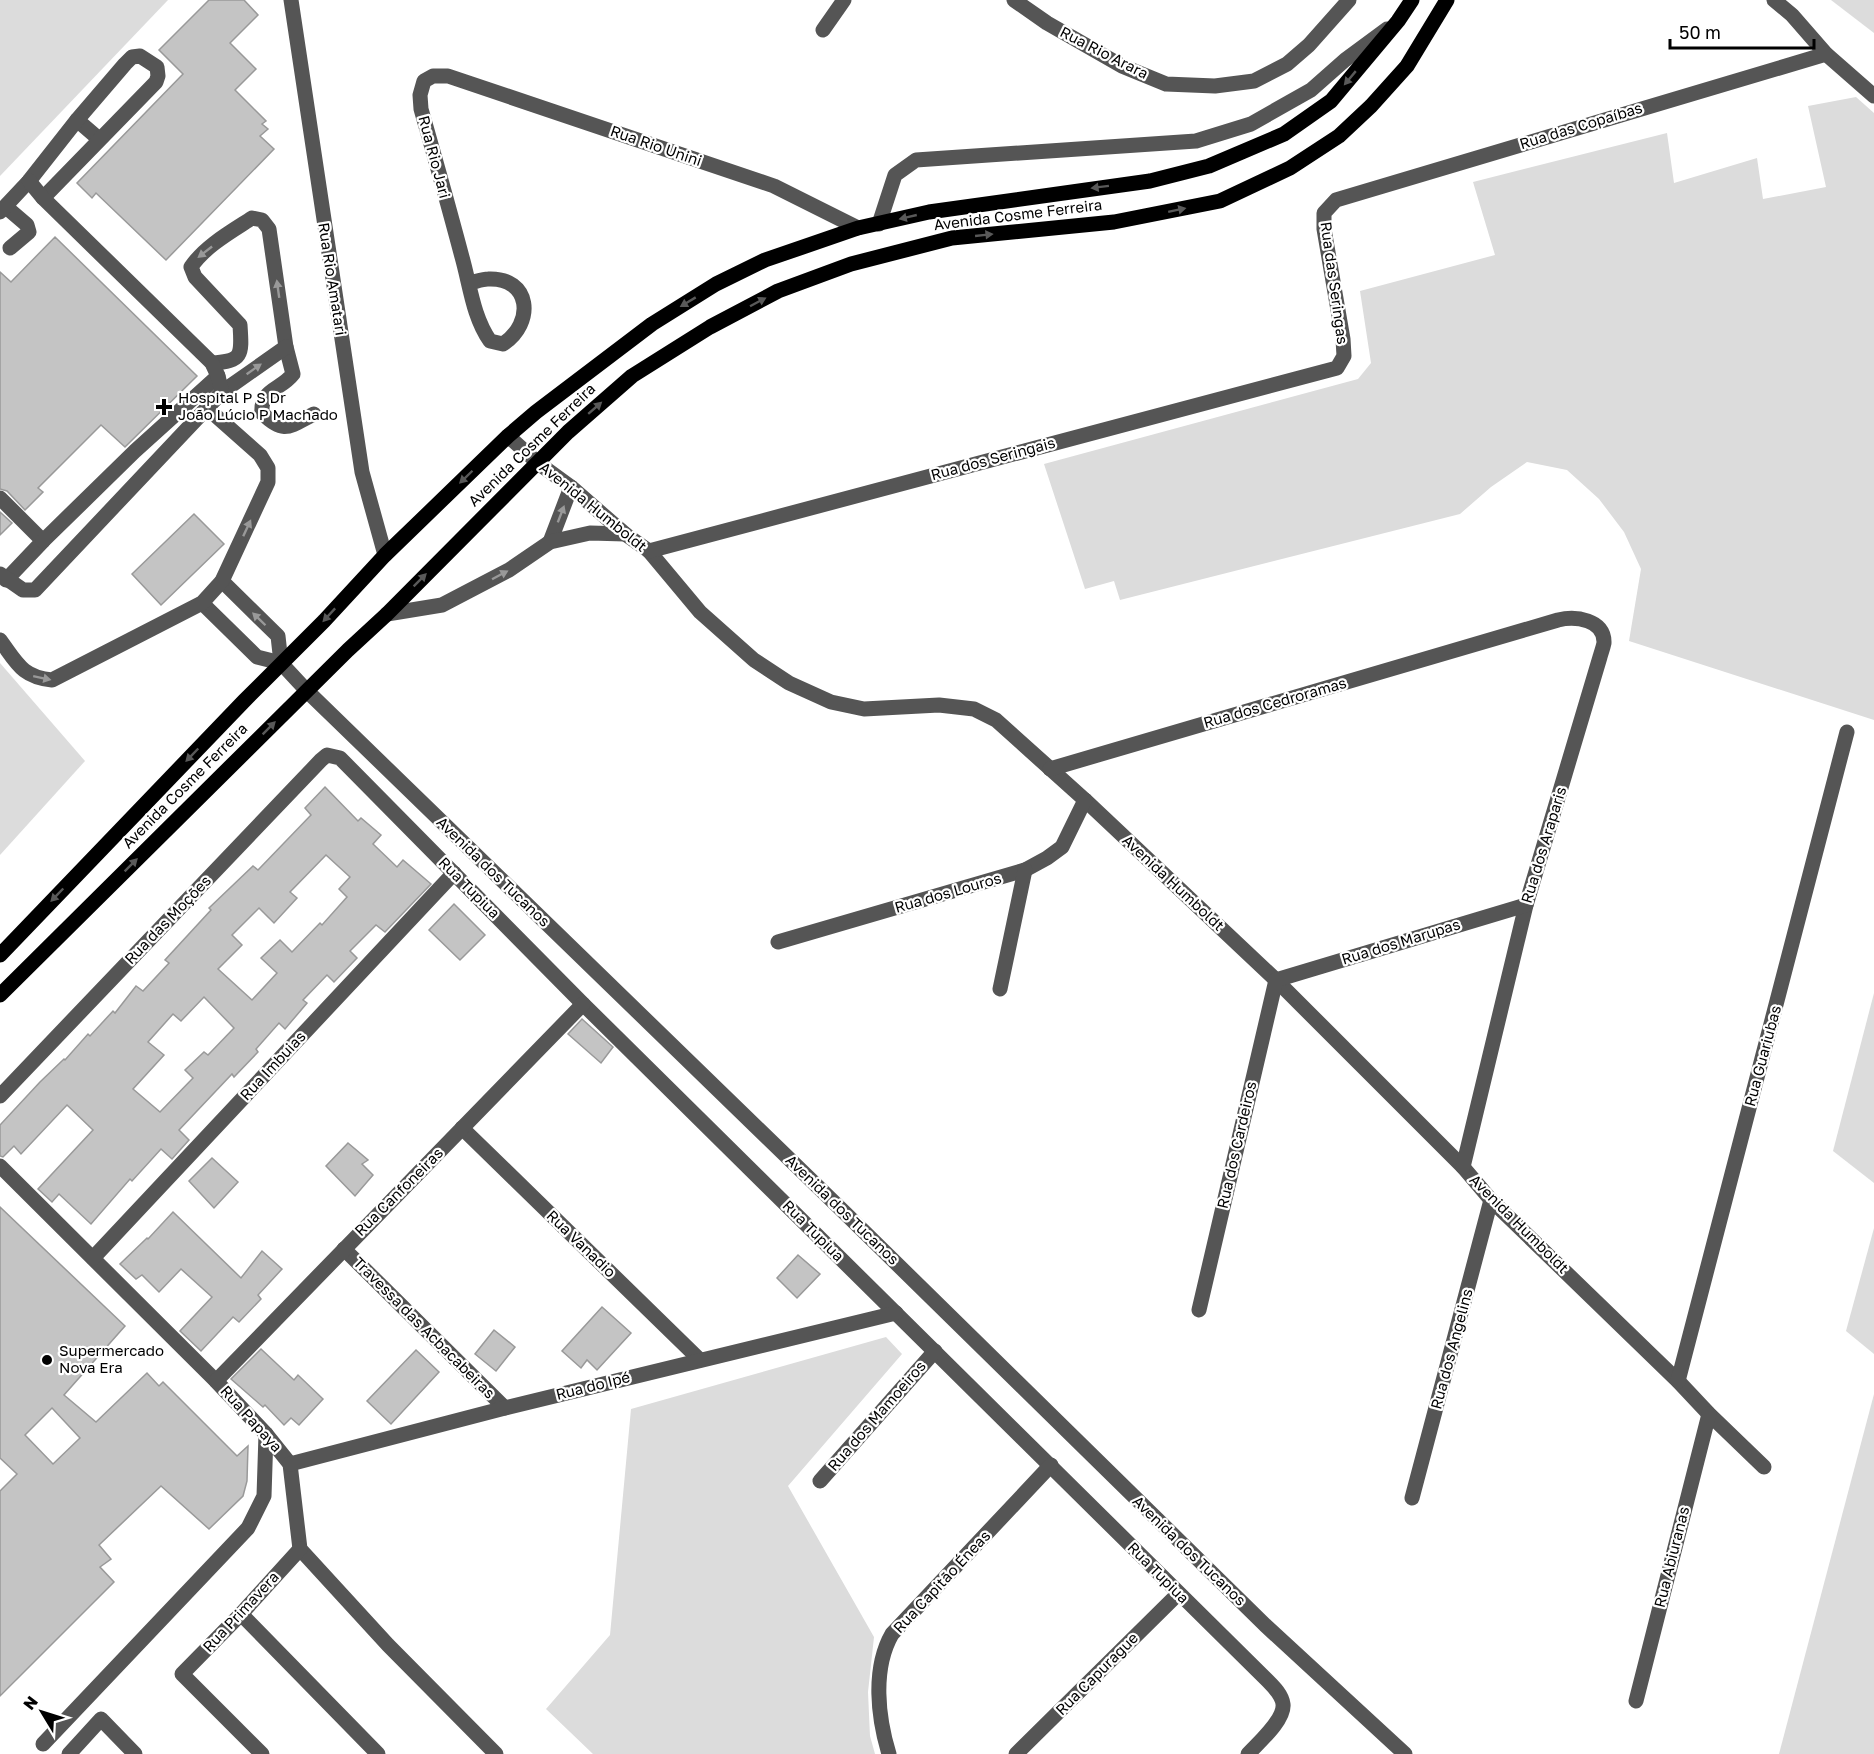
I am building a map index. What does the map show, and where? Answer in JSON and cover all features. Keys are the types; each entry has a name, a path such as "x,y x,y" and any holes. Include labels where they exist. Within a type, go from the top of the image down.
{"main road":[{"name":"Avenida Cosme Ferreira","path":"0,955 324,621 385,555 508,436 652,324 717,284 765,260 858,228 929,212 1150,181 1209,166 1284,134 1331,100 1398,21 1412,0"},
{"name":"Avenida Cosme Ferreira","path":"0,996 568,432 632,376 710,327 778,291 851,264 952,238 1114,222 1220,201 1290,168 1339,136 1371,106 1407,66 1447,0"}],"street":[{"name":"Rua Rio Amatari","path":"291,0 362,472 385,555"},
{"path":"823,30 844,0"},
{"name":"Rua Rio Arara","path":"1014,0 1047,23 1122,66 1166,84 1215,86 1254,81 1287,64 1309,45 1349,0"},
{"path":"1774,0 1792,15 1826,54 1874,96"},
{"path":"879,224 895,176 916,160 1196,141 1251,124 1311,90 1345,60 1398,21"},
{"name":"Rua das Copaíbas","path":"1336,200 1826,54"},
{"path":"10,248 26,237 29,232 27,225 3,209 132,57 140,56 157,67 156,82 43,198"},
{"name":"Rua Rio Jari","path":"448,76 433,76 424,81 420,94 421,109 469,283"},
{"name":"Rua Rio Unini","path":"448,76 774,186 858,228"},
{"path":"77,120 99,139"},
{"path":"29,181 43,198 215,370 222,392"},
{"name":"Rua das Seringas","path":"1336,200 1324,213 1324,229 1343,339 1344,356 1337,368"},
{"path":"286,347 222,392 35,590 23,590 3,577 135,451 215,370 238,356 242,347 240,325 195,277 191,267 196,259 252,218 262,220 269,229 286,347 293,374 267,395 261,404 262,413 273,424 286,428 314,414"},
{"path":"489,279 504,281 518,289 525,303 523,322 514,337 503,344 490,340 481,328 469,283 489,279"},
{"name":"Rua dos Seringais","path":"649,551 1337,368"},
{"path":"0,640 23,670 35,678 52,680 202,603 222,581 268,482 268,468 260,455 207,408"},
{"name":"Avenida Humboldt","path":"508,436 625,534 649,551 700,612 754,660 789,683 831,702 864,709 939,705 974,709 996,720 1085,800 1276,980 1463,1167 1491,1200 1764,1467"},
{"path":"550,542 571,487"},
{"path":"0,498 43,540"},
{"path":"387,614 442,604 509,570 550,542 590,533 625,534"},
{"path":"202,603 257,657 281,663 278,636 222,581"},
{"name":"Rua dos Araparis","path":"1463,1167 1526,905 1604,641 1595,625 1587,619 1578,618 1567,618 1499,638"},
{"name":"Rua dos Cedroramas","path":"1050,769 1499,638"},
{"name":"Avenida dos Tucanos","path":"281,663 307,691 1265,1625 1406,1754"},
{"name":"Rua Guariubas","path":"1678,1381 1847,732"},
{"name":"Rua das Moções","path":"0,1096 321,760 327,755 340,758"},
{"name":"Rua Tupiua","path":"340,758 583,1004 1268,1681 1281,1697 1283,1704 1278,1720 1248,1754"},
{"name":"Rua dos Louros","path":"778,942 1025,870 1062,847 1085,800"},
{"path":"1000,989 1025,870"},
{"name":"Rua Imbuias","path":"93,1258 454,873"},
{"name":"Rua dos Marupas","path":"1276,980 1526,905"},
{"name":"Rua dos Cardeiros","path":"1199,1310 1276,980"},
{"name":"Rua Canfoneiras","path":"216,1381 583,1004"},
{"name":"Rua Vanadio","path":"462,1128 700,1360"},
{"name":"Rua Papaya","path":"0,1166 216,1381 266,1434 290,1464 300,1549"},
{"name":"Rua dos Angelins","path":"1412,1498 1491,1200"},
{"name":"Travessa das Acbacabeiras","path":"344,1249 505,1408"},
{"name":"Rua do Ipé","path":"290,1464 505,1408 896,1313"},
{"name":"Rua dos Mamoeiros","path":"820,1481 935,1351"},
{"name":"Rua Abiuranas","path":"1636,1701 1709,1414"},
{"path":"44,1744 248,1528 264,1496 266,1434"},
{"name":"Rua Capitão Éneas","path":"889,1754 883,1735 880,1698 884,1652 892,1634 1051,1465"},
{"path":"300,1549 388,1645 496,1754"},
{"name":"Rua Primavera","path":"262,1754 182,1674 300,1549"},
{"name":"Rua Capurague","path":"1016,1754 1178,1594"},
{"path":"241,1614 378,1754"},
{"path":"69,1754 101,1719 135,1754"}],"shaded area":[{"path":"0,0 168,0 0,176"},
{"path":"1831,0 1874,0 1874,33"},
{"path":"1856,97 1874,113 1874,720 1629,641 1641,569 1624,532 1599,499 1567,470 1527,462 1491,487 1460,514 1120,600 1114,581 1085,589 1044,464 1358,379 1371,363 1360,291 1495,255 1473,182 1667,133 1674,183 1757,158 1763,199 1826,187 1808,106"},
{"path":"0,663 85,761 0,855"},
{"path":"1874,993 1874,1183 1833,1151"},
{"path":"1874,1228 1874,1354 1846,1331"},
{"path":"886,1337 902,1354 788,1486 874,1637 868,1692 870,1736 875,1754 593,1754 546,1709 610,1635 631,1409"},
{"path":"1874,1394 1874,1754 1779,1754"}],"building":[{"path":"209,0 244,0 258,15 230,43 256,69 235,90 266,121 262,124 268,129 260,136 274,149 166,260 96,193 92,198 77,183 183,74 159,50"},
{"path":"55,237 197,376 125,447 101,425 38,488 43,492 25,510 7,491 0,489 0,272 11,282"},
{"path":"0,512 12,523 0,535"},
{"path":"194,514 224,544 161,605 132,574"},
{"path":"325,787 358,821 361,818 381,835 373,844 397,867 403,860 431,884 385,932 376,925 350,951 357,958 334,982 327,975 303,1000 307,1003 285,1029 279,1023 256,1049 258,1052 234,1077 232,1074 179,1130 189,1140 172,1159 161,1149 132,1181 130,1179 91,1224 59,1194 52,1202 38,1189 93,1130 67,1105 21,1154 14,1146 3,1157 0,1156 0,1125 88,1034 90,1036 113,1011 115,1013 136,986 143,991 169,963 165,960 211,910 209,908 253,866 258,870 311,815 305,808","holes":["326,855 350,877 339,889 347,897 322,925 320,923 292,952 280,940 261,958 277,973 252,1000 218,969 242,945 232,935 259,908 274,923 297,898 290,892","204,997 234,1028 208,1055 204,1052 185,1070 193,1078 160,1112 133,1089 164,1055 148,1042 173,1014 181,1021"]},
{"path":"454,904 485,935 460,960 429,930"},
{"path":"582,1019 613,1047 601,1063 568,1034"},
{"path":"348,1143 368,1160 362,1164 373,1175 355,1196 326,1166"},
{"path":"212,1158 238,1182 214,1208 189,1181"},
{"path":"0,1207 125,1326 64,1395 96,1422 147,1373 159,1386 163,1382 237,1456 248,1446 247,1481 243,1496 209,1529 161,1486 99,1545 111,1559 100,1567 114,1582 0,1696 0,1491 17,1474 0,1458","holes":["52,1408 80,1438 53,1464 25,1435"]},
{"path":"173,1212 241,1278 262,1251 282,1269 258,1295 261,1299 239,1322 233,1317 201,1351 180,1331 212,1297 181,1269 159,1292 142,1275 136,1279 120,1264"},
{"path":"798,1255 820,1274 797,1298 777,1278"},
{"path":"602,1307 631,1333 597,1370 587,1360 581,1368 562,1351"},
{"path":"494,1330 515,1347 496,1371 475,1354"},
{"path":"261,1349 294,1380 298,1375 323,1399 299,1425 291,1418 284,1425 265,1405 263,1407 231,1379"},
{"path":"416,1350 439,1372 391,1424 367,1401"}],"place":[{"name":"Hospital P S Dr João Lúcio P Machado","path":"164,407"},
{"name":"Supermercado Nova Era","path":"47,1360"}]}
